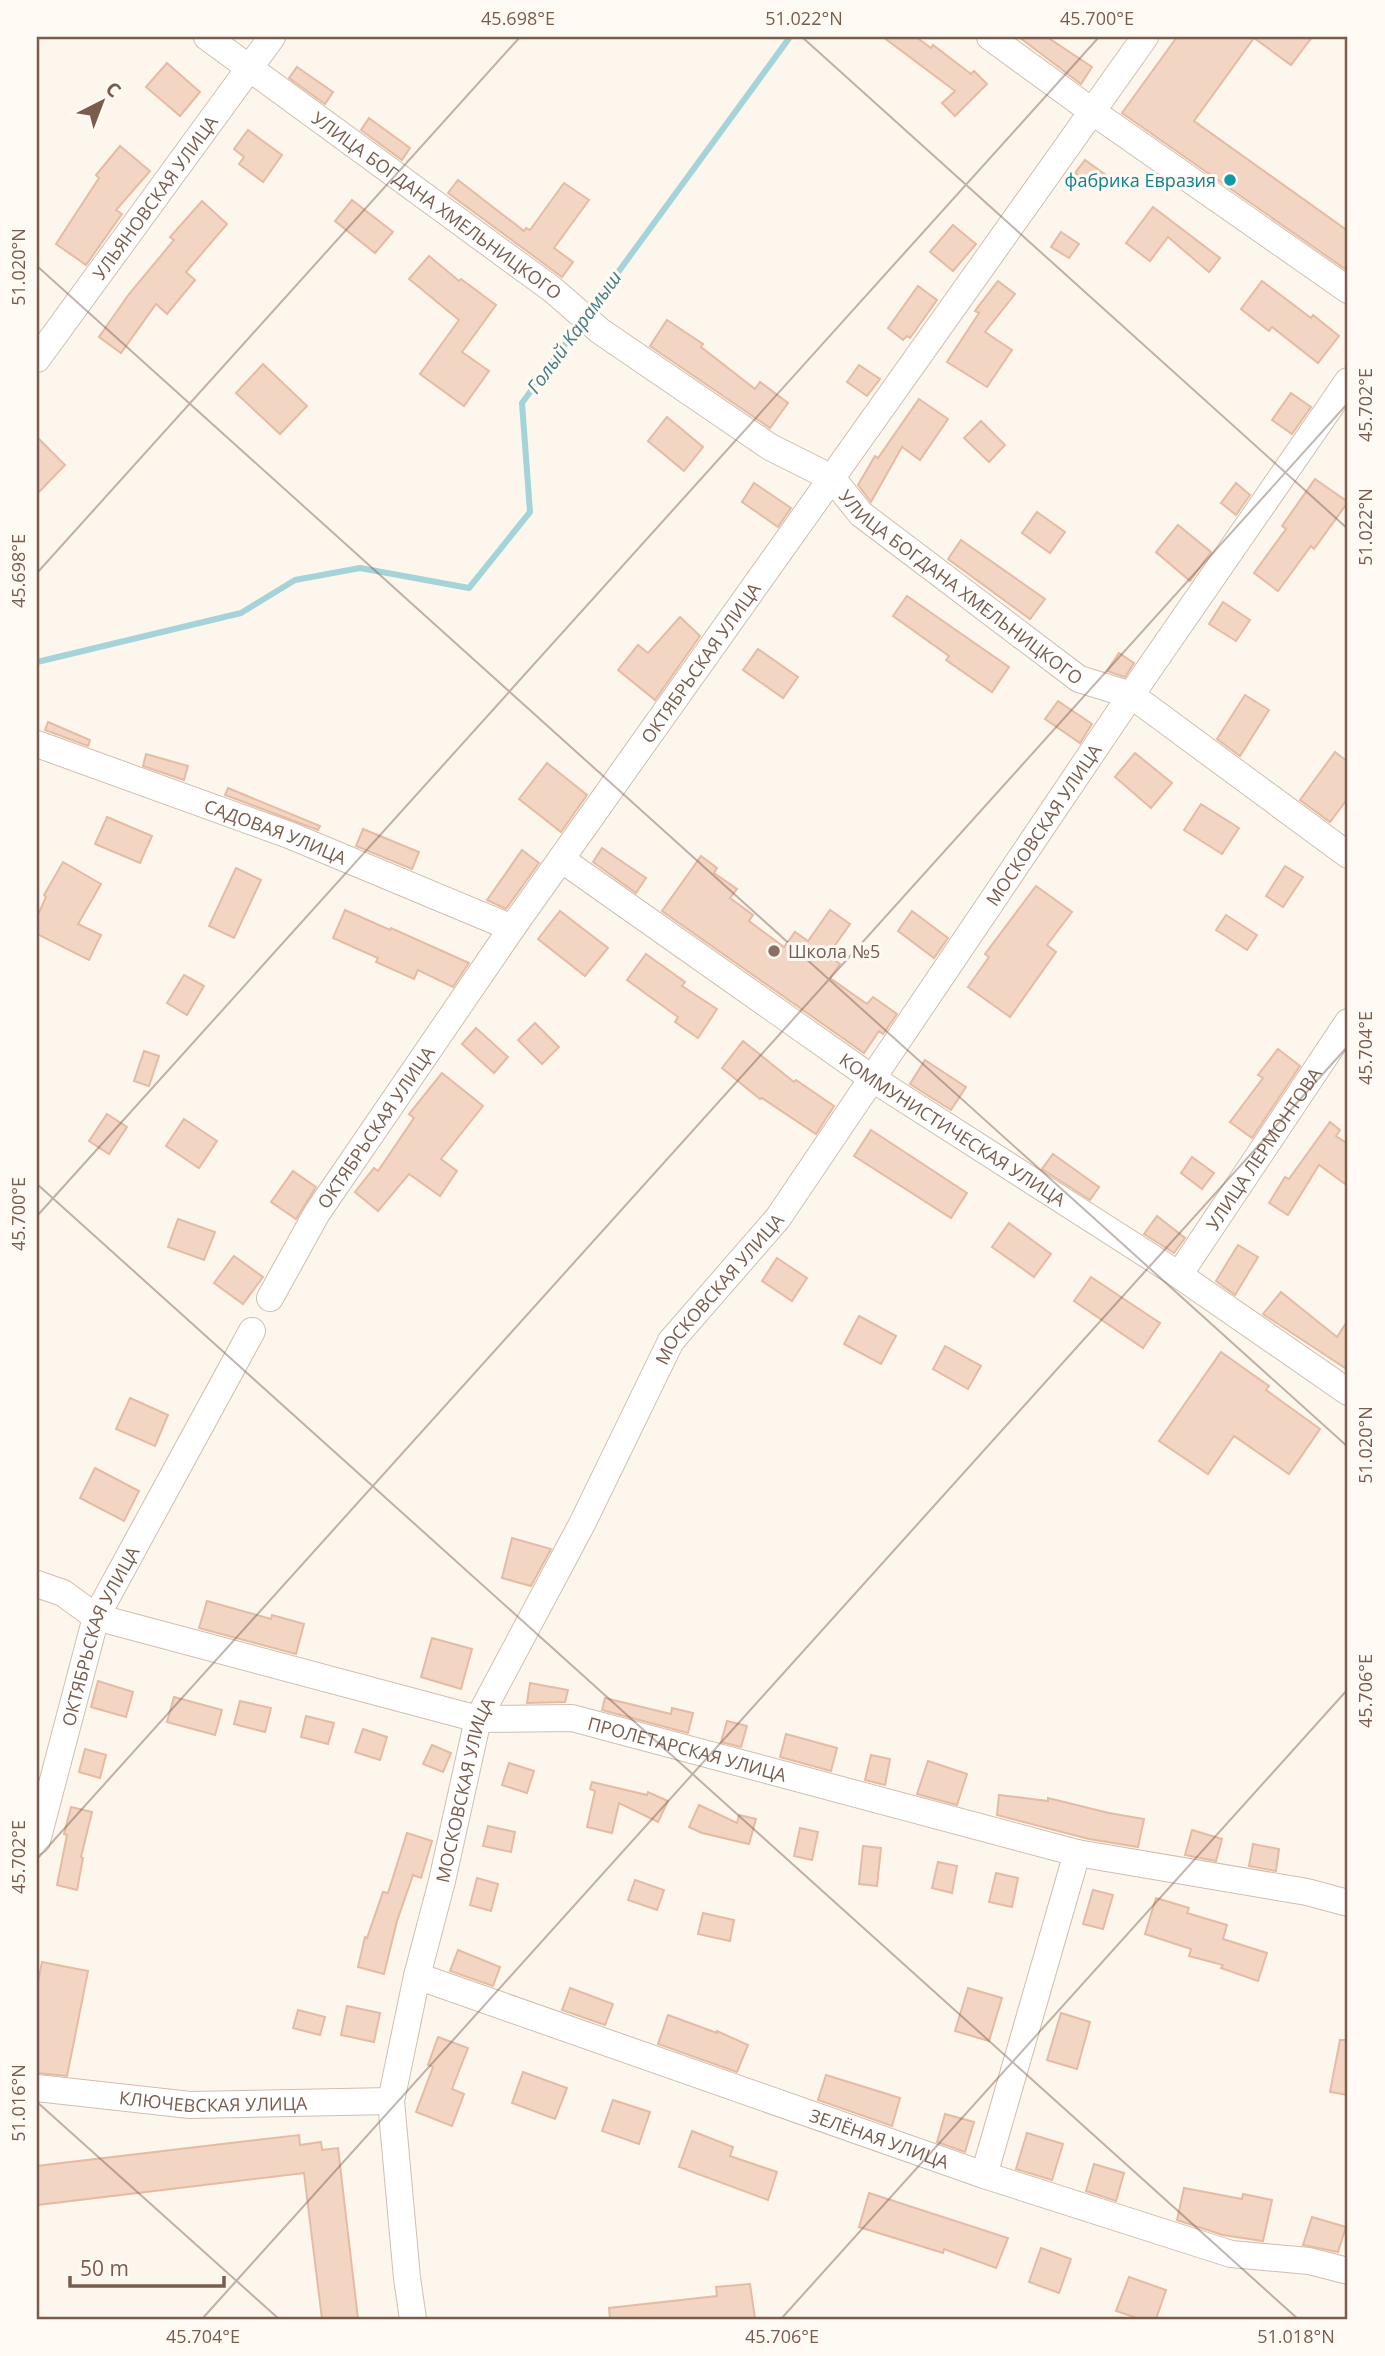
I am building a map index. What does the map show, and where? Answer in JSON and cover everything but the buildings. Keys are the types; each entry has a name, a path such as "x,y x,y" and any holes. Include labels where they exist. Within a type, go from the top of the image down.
{"street":[{"name":"УЛИЦА БОГДАНА ХМЕЛЬНИЦКОГО","path":"207,37 553,290 600,331 770,447 832,478 862,513 1079,679 1131,695 1348,855"},
{"name":"УЛЬЯНОВСКАЯ УЛИЦА","path":"37,359 272,37"},
{"path":"990,37 1348,290"},
{"name":"ОКТЯБРЬСКАЯ УЛИЦА","path":"270,1298 317,1213 512,928 1145,37"},
{"name":"МОСКОВСКАЯ УЛИЦА","path":"413,2319 391,2101 417,1976 442,1881 478,1719 582,1524 671,1341 778,1218 1131,695 1348,381"},
{"name":"САДОВАЯ УЛИЦА","path":"37,744 289,835 512,928"},
{"name":"КОММУНИСТИЧЕСКАЯ УЛИЦА","path":"561,859 873,1079 1179,1275 1348,1392"},
{"name":"УЛИЦА ЛЕРМОНТОВА","path":"1179,1275 1348,1022"},
{"name":"ОКТЯБРЬСКАЯ УЛИЦА","path":"37,1840 96,1617 252,1331"},
{"name":"ПРОЛЕТАРСКАЯ УЛИЦА","path":"37,1584 63,1593 96,1617 478,1719 572,1718 1077,1853 1307,1892 1348,1903"},
{"path":"984,2175 1077,1853"},
{"name":"ЗЕЛЁНАЯ УЛИЦА","path":"417,1976 984,2175 1231,2254 1309,2261 1348,2271"},
{"name":"КЛЮЧЕВСКАЯ УЛИЦА","path":"37,2088 190,2105 391,2101"}],"waterway":[{"name":"Голый Карамыш","path":"589,312 790,37"},
{"name":"Голый Карамыш","path":"37,662 241,613 295,580 360,568 469,588 530,512 522,403 580,324"}],"place":[{"name":"фабрика Евразия","path":"1230,180"},
{"name":"Школа №5","path":"774,951"}]}
